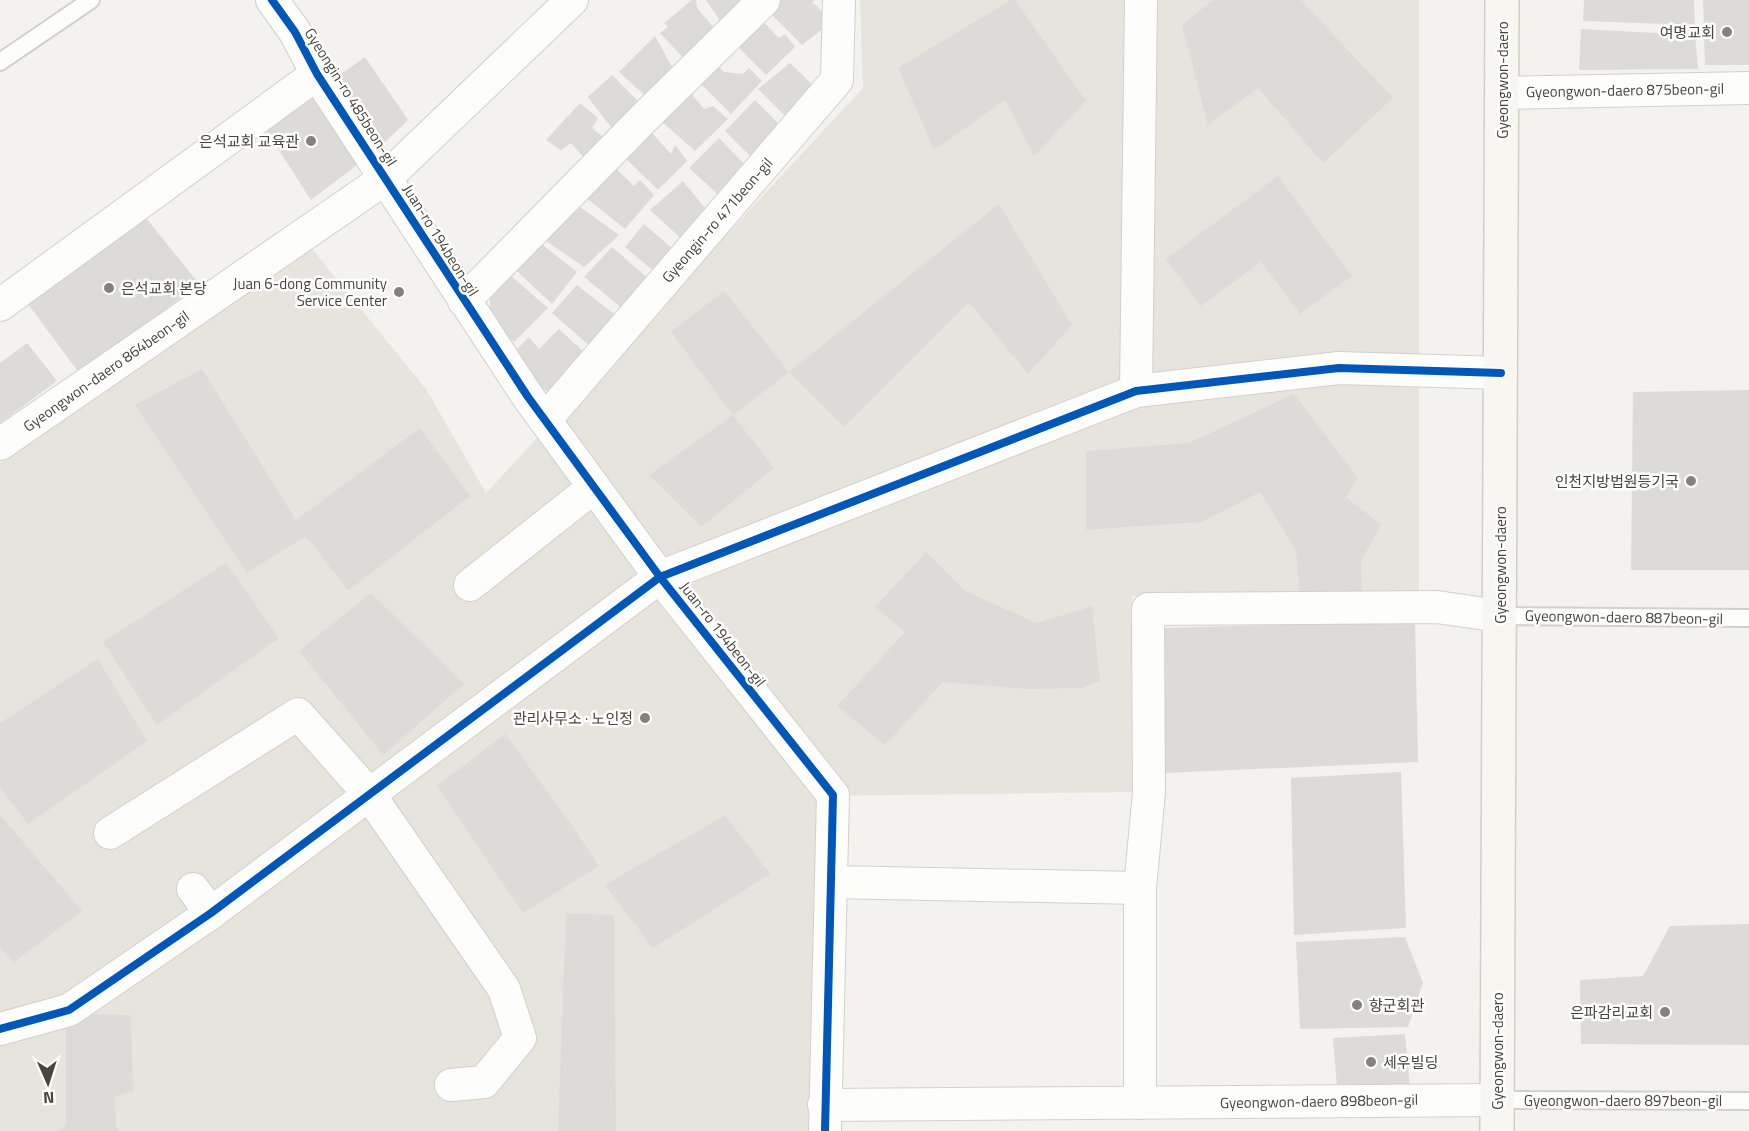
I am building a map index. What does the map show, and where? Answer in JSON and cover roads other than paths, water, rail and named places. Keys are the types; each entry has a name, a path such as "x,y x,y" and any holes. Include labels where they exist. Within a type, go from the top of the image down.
{"main road":[{"name":"Gyeongwon-daero","path":"1497,1115 1502,0"}],"street":[{"name":"Gyeongin-ro 485beon-gil","path":"272,0 295,32 317,74 386,178"},
{"name":"Gyeongwon-daero 864beon-gil","path":"0,444 386,178 572,0"},
{"path":"464,301 764,0"},
{"name":"Gyeongin-ro 471beon-gil","path":"545,420 837,80 839,0"},
{"path":"1136,391 1141,0"},
{"path":"0,305 317,74"},
{"name":"Gyeongwon-daero 875beon-gil","path":"1502,93 1749,88"},
{"name":"Juan-ro 194beon-gil","path":"386,178 464,301 545,420 660,577 833,795 824,1118"},
{"path":"0,1029 69,1010 202,901 369,794 660,577 1136,391 1339,368 1500,373"},
{"path":"470,585 594,487"},
{"path":"1140,1103 1140,888 1149,792 1148,609 1437,608 1499,616"},
{"path":"110,833 298,714 369,794 504,989 520,1038 484,1082 451,1085"},
{"path":"831,882 1140,888"},
{"name":"Gyeongwon-daero 898beon-gil","path":"824,1118 1140,1103 1497,1115"}],"lane":[{"path":"0,62 91,0"},
{"name":"Gyeongwon-daero 887beon-gil","path":"1499,616 1749,618"},
{"name":"Gyeongwon-daero 897beon-gil","path":"1497,1115 1749,1101"}],"place":[{"name":"여명교회","path":"1727,32"},
{"name":"은석교회 교육관","path":"311,141"},
{"name":"은석교회 본당","path":"109,288"},
{"name":"Juan 6-dong Community Service Center","path":"399,292"},
{"name":"인천지방법원등기국","path":"1691,481"},
{"name":"관리사무소 · 노인정","path":"645,718"},
{"name":"향군회관","path":"1357,1005"},
{"name":"은파감리교회","path":"1665,1012"},
{"name":"세우빌딩","path":"1371,1062"}]}
